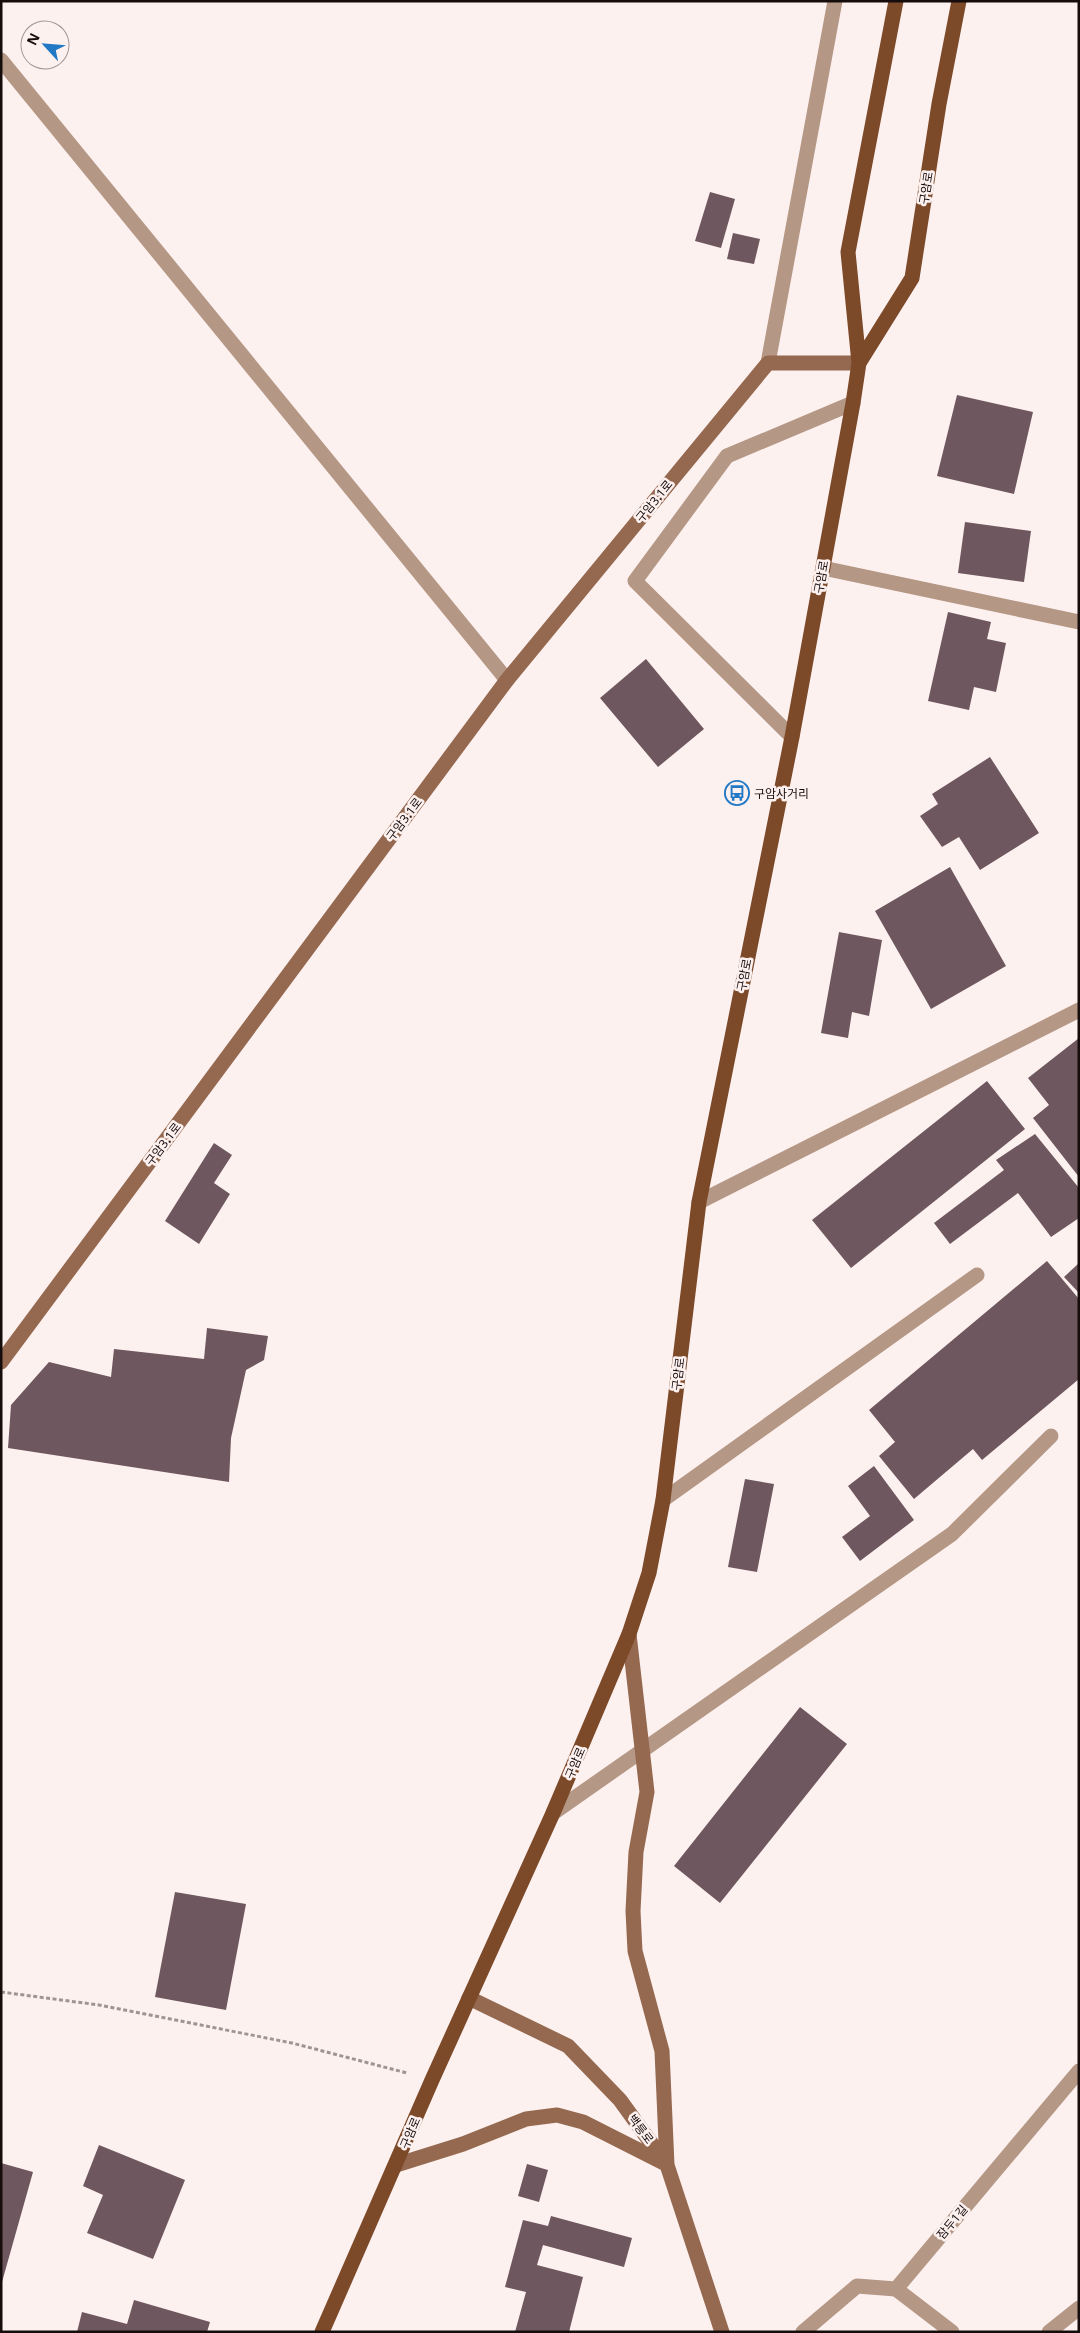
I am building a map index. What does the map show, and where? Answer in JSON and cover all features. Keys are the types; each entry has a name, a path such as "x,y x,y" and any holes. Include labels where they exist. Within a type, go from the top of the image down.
{"main road":[{"name":"구암로","path":"322,2332 432,2080 553,1813 629,1634 649,1573 663,1500 699,1202 792,737 860,363 848,252 896,1"},
{"name":"구암로","path":"860,363 912,278 939,104 959,1"}],"street":[{"path":"835,1 768,362 860,363"},
{"path":"1,60 507,680"},
{"name":"구암3.1로","path":"1,1362 507,680 768,362"},
{"path":"792,737 635,581 727,456 853,403"},
{"path":"823,568 1079,622"},
{"path":"699,1202 1079,1010"},
{"path":"663,1500 977,1276"},
{"path":"553,1813 952,1534 1051,1436"},
{"path":"396,2165 463,2144 526,2119 557,2115 582,2122 667,2164 662,2051 635,1952 633,1911 636,1852 647,1792 629,1634"},
{"name":"백릉로","path":"469,1998 568,2046 620,2100 667,2164 722,2332"},
{"name":"잠두1길","path":"896,2289 1079,2071"},
{"path":"803,2332 857,2286 896,2289 952,2332"},
{"path":"1049,2332 1079,2308"}],"path":[{"path":"1,1992 99,2005 292,2043 432,2080"}],"building":[{"path":"710,192 735,199 721,248 695,241"},
{"path":"733,233 760,239 754,264 727,259"},
{"path":"957,395 1033,412 1014,494 937,476"},
{"path":"965,522 1031,531 1024,582 958,573"},
{"path":"948,612 991,622 987,639 1006,643 996,692 974,687 969,710 928,701"},
{"path":"646,659 704,729 658,767 600,698"},
{"path":"990,757 1039,833 980,870 959,837 942,847 920,816 938,804 932,794"},
{"path":"950,867 1006,966 931,1009 875,911"},
{"path":"839,932 882,940 869,1016 852,1012 848,1038 821,1033"},
{"path":"1079,1038 1079,1177 1033,1118 1049,1105 1028,1078"},
{"path":"987,1081 1025,1129 851,1268 812,1220"},
{"path":"1035,1134 1079,1188 1079,1218 1051,1237 1018,1193 950,1244 934,1223 1004,1170 996,1160"},
{"path":"214,1143 232,1155 214,1183 230,1194 199,1244 165,1221"},
{"path":"1047,1261 1079,1299 1079,1379 982,1460 973,1449 914,1499 879,1456 895,1442 869,1410"},
{"path":"1079,1263 1079,1293 1064,1277"},
{"path":"207,1328 268,1336 264,1360 246,1370 231,1438 229,1482 8,1448 11,1405 49,1362 111,1377 114,1349 204,1359"},
{"path":"874,1466 914,1520 860,1561 842,1537 870,1516 848,1486"},
{"path":"745,1479 774,1484 757,1572 728,1567"},
{"path":"800,1707 847,1744 720,1903 674,1866"},
{"path":"175,1892 246,1904 226,2010 155,1997"},
{"path":"99,2145 185,2180 153,2259 87,2233 103,2195 83,2186"},
{"path":"1,2163 33,2172 2,2282 1,2282"},
{"path":"527,2164 548,2170 539,2202 518,2196"},
{"path":"551,2216 632,2238 624,2267 543,2245 537,2265 583,2277 569,2332 515,2332 526,2292 505,2287 523,2220 548,2226"},
{"path":"134,2300 210,2322 207,2332 77,2332 82,2312 127,2324"}],"place":[{"name":"구암사거리","path":"737,793"}]}
